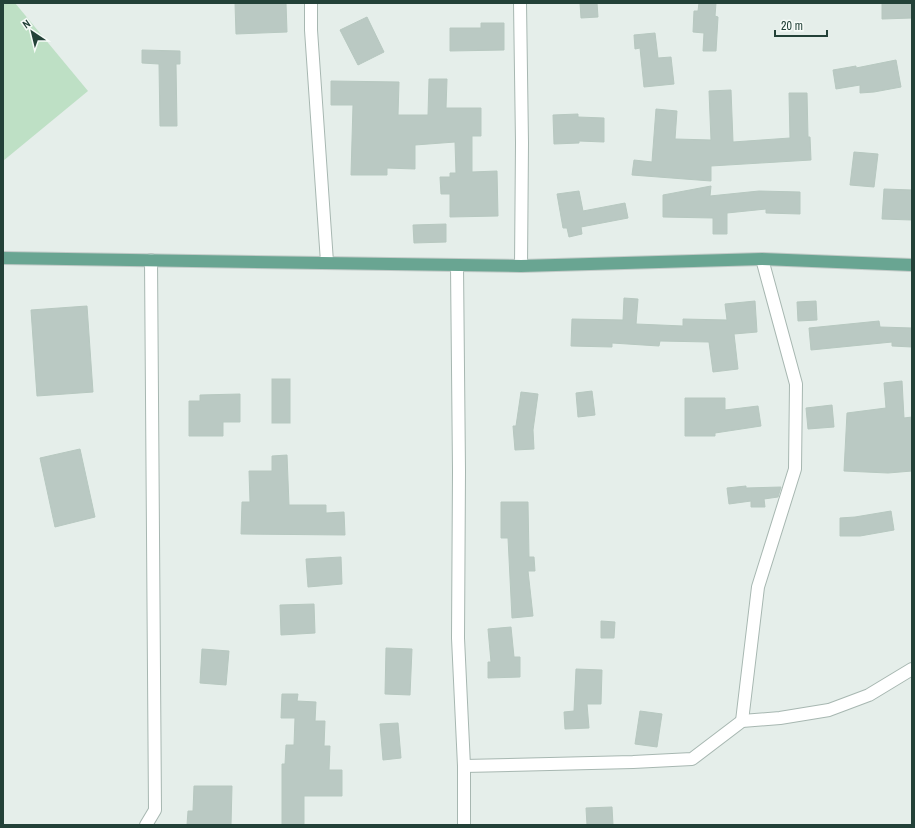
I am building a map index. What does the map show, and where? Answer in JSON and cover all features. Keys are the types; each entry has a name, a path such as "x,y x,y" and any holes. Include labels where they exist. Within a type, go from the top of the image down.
{"main road":[{"path":"3,258 327,262 457,266 521,266 762,259 912,265"}],"street":[{"path":"311,3 311,30 327,262"},
{"path":"520,3 522,143 521,266"},
{"path":"742,721 758,587 795,469 796,384 762,259"},
{"path":"146,825 155,810 151,260"},
{"path":"457,266 459,471 458,638 464,766 464,825"},
{"path":"464,766 692,759 742,721 780,718 829,710 869,696 912,669"}],"green space":[{"path":"3,3 15,3 88,91 3,161"}],"building":[{"path":"235,3 286,3 287,32 236,34"},
{"path":"580,3 597,3 598,17 581,18"},
{"path":"699,3 716,3 715,16 718,17 716,51 703,51 704,33 693,32 694,11 698,11"},
{"path":"882,3 912,3 912,18 882,19"},
{"path":"367,17 384,52 358,65 340,30"},
{"path":"481,23 504,23 504,50 450,51 450,28 481,28"},
{"path":"655,33 658,58 671,57 674,84 644,87 640,48 635,49 634,35"},
{"path":"142,50 180,51 180,64 176,64 177,126 160,126 159,64 142,63"},
{"path":"896,60 901,87 860,93 860,85 836,89 833,70 856,66 856,68"},
{"path":"429,79 447,79 446,108 481,108 481,136 472,136 472,172 497,171 498,216 450,217 450,194 441,194 440,177 450,177 450,173 456,173 455,142 415,145 415,169 387,168 387,175 351,175 353,105 331,105 331,81 399,82 398,115 428,115"},
{"path":"731,90 733,142 790,138 789,93 807,93 808,137 810,137 811,160 711,166 711,181 632,175 634,160 652,162 656,109 677,111 675,139 711,140 709,91"},
{"path":"578,114 578,117 604,118 604,142 579,141 579,143 554,144 553,115"},
{"path":"854,152 878,154 874,187 850,185"},
{"path":"711,186 710,196 759,191 800,192 800,214 766,213 766,209 727,213 727,234 713,234 713,218 663,217 663,195"},
{"path":"884,189 912,190 912,220 882,219"},
{"path":"579,191 583,211 625,203 628,218 581,227 582,234 569,237 567,228 563,228 557,194"},
{"path":"446,224 446,242 414,243 413,225"},
{"path":"624,298 638,299 636,324 683,326 683,319 727,320 725,304 755,301 757,332 734,334 738,369 713,372 709,342 660,341 659,346 612,343 612,347 571,346 572,319 623,320"},
{"path":"816,301 817,320 798,321 797,302"},
{"path":"87,306 93,392 37,396 31,310"},
{"path":"879,321 880,327 912,328 912,347 892,346 892,342 811,350 809,328"},
{"path":"272,379 290,379 290,423 272,423"},
{"path":"902,381 904,418 912,417 912,471 888,473 844,471 847,413 886,408 884,383"},
{"path":"592,391 595,415 578,417 576,393"},
{"path":"521,392 538,394 533,430 534,449 515,450 513,426 516,426"},
{"path":"240,394 240,422 223,422 223,436 189,436 189,401 200,401 200,395"},
{"path":"685,398 725,398 725,410 758,406 761,426 715,433 715,436 685,436"},
{"path":"832,405 834,427 808,429 806,408"},
{"path":"80,449 95,517 55,527 40,458"},
{"path":"287,455 289,505 326,505 326,513 344,512 345,535 241,534 242,502 250,502 249,471 272,471 272,456"},
{"path":"746,486 746,488 781,487 778,497 764,499 765,507 751,507 751,501 729,504 727,488"},
{"path":"501,502 528,502 529,557 534,557 535,571 528,571 533,616 512,618 508,538 501,538"},
{"path":"891,511 894,530 860,536 840,536 840,518"},
{"path":"341,557 342,584 308,587 306,559"},
{"path":"314,604 315,633 281,635 280,605"},
{"path":"601,621 615,622 614,638 601,638"},
{"path":"511,627 514,657 520,657 520,677 488,678 488,662 491,662 488,629"},
{"path":"386,648 412,649 410,695 385,694"},
{"path":"202,649 229,651 226,685 200,683"},
{"path":"576,669 602,670 601,704 587,704 589,728 565,729 564,712 574,711"},
{"path":"282,694 298,694 297,701 316,702 315,721 325,721 324,746 330,746 329,770 342,770 342,796 304,796 304,825 282,825 282,764 285,764 286,745 294,745 295,718 281,718"},
{"path":"640,711 662,714 657,747 635,744"},
{"path":"398,723 401,758 383,760 380,724"},
{"path":"194,786 232,786 231,825 187,825 188,811 193,811"},
{"path":"612,807 613,825 587,825 586,808"}]}
